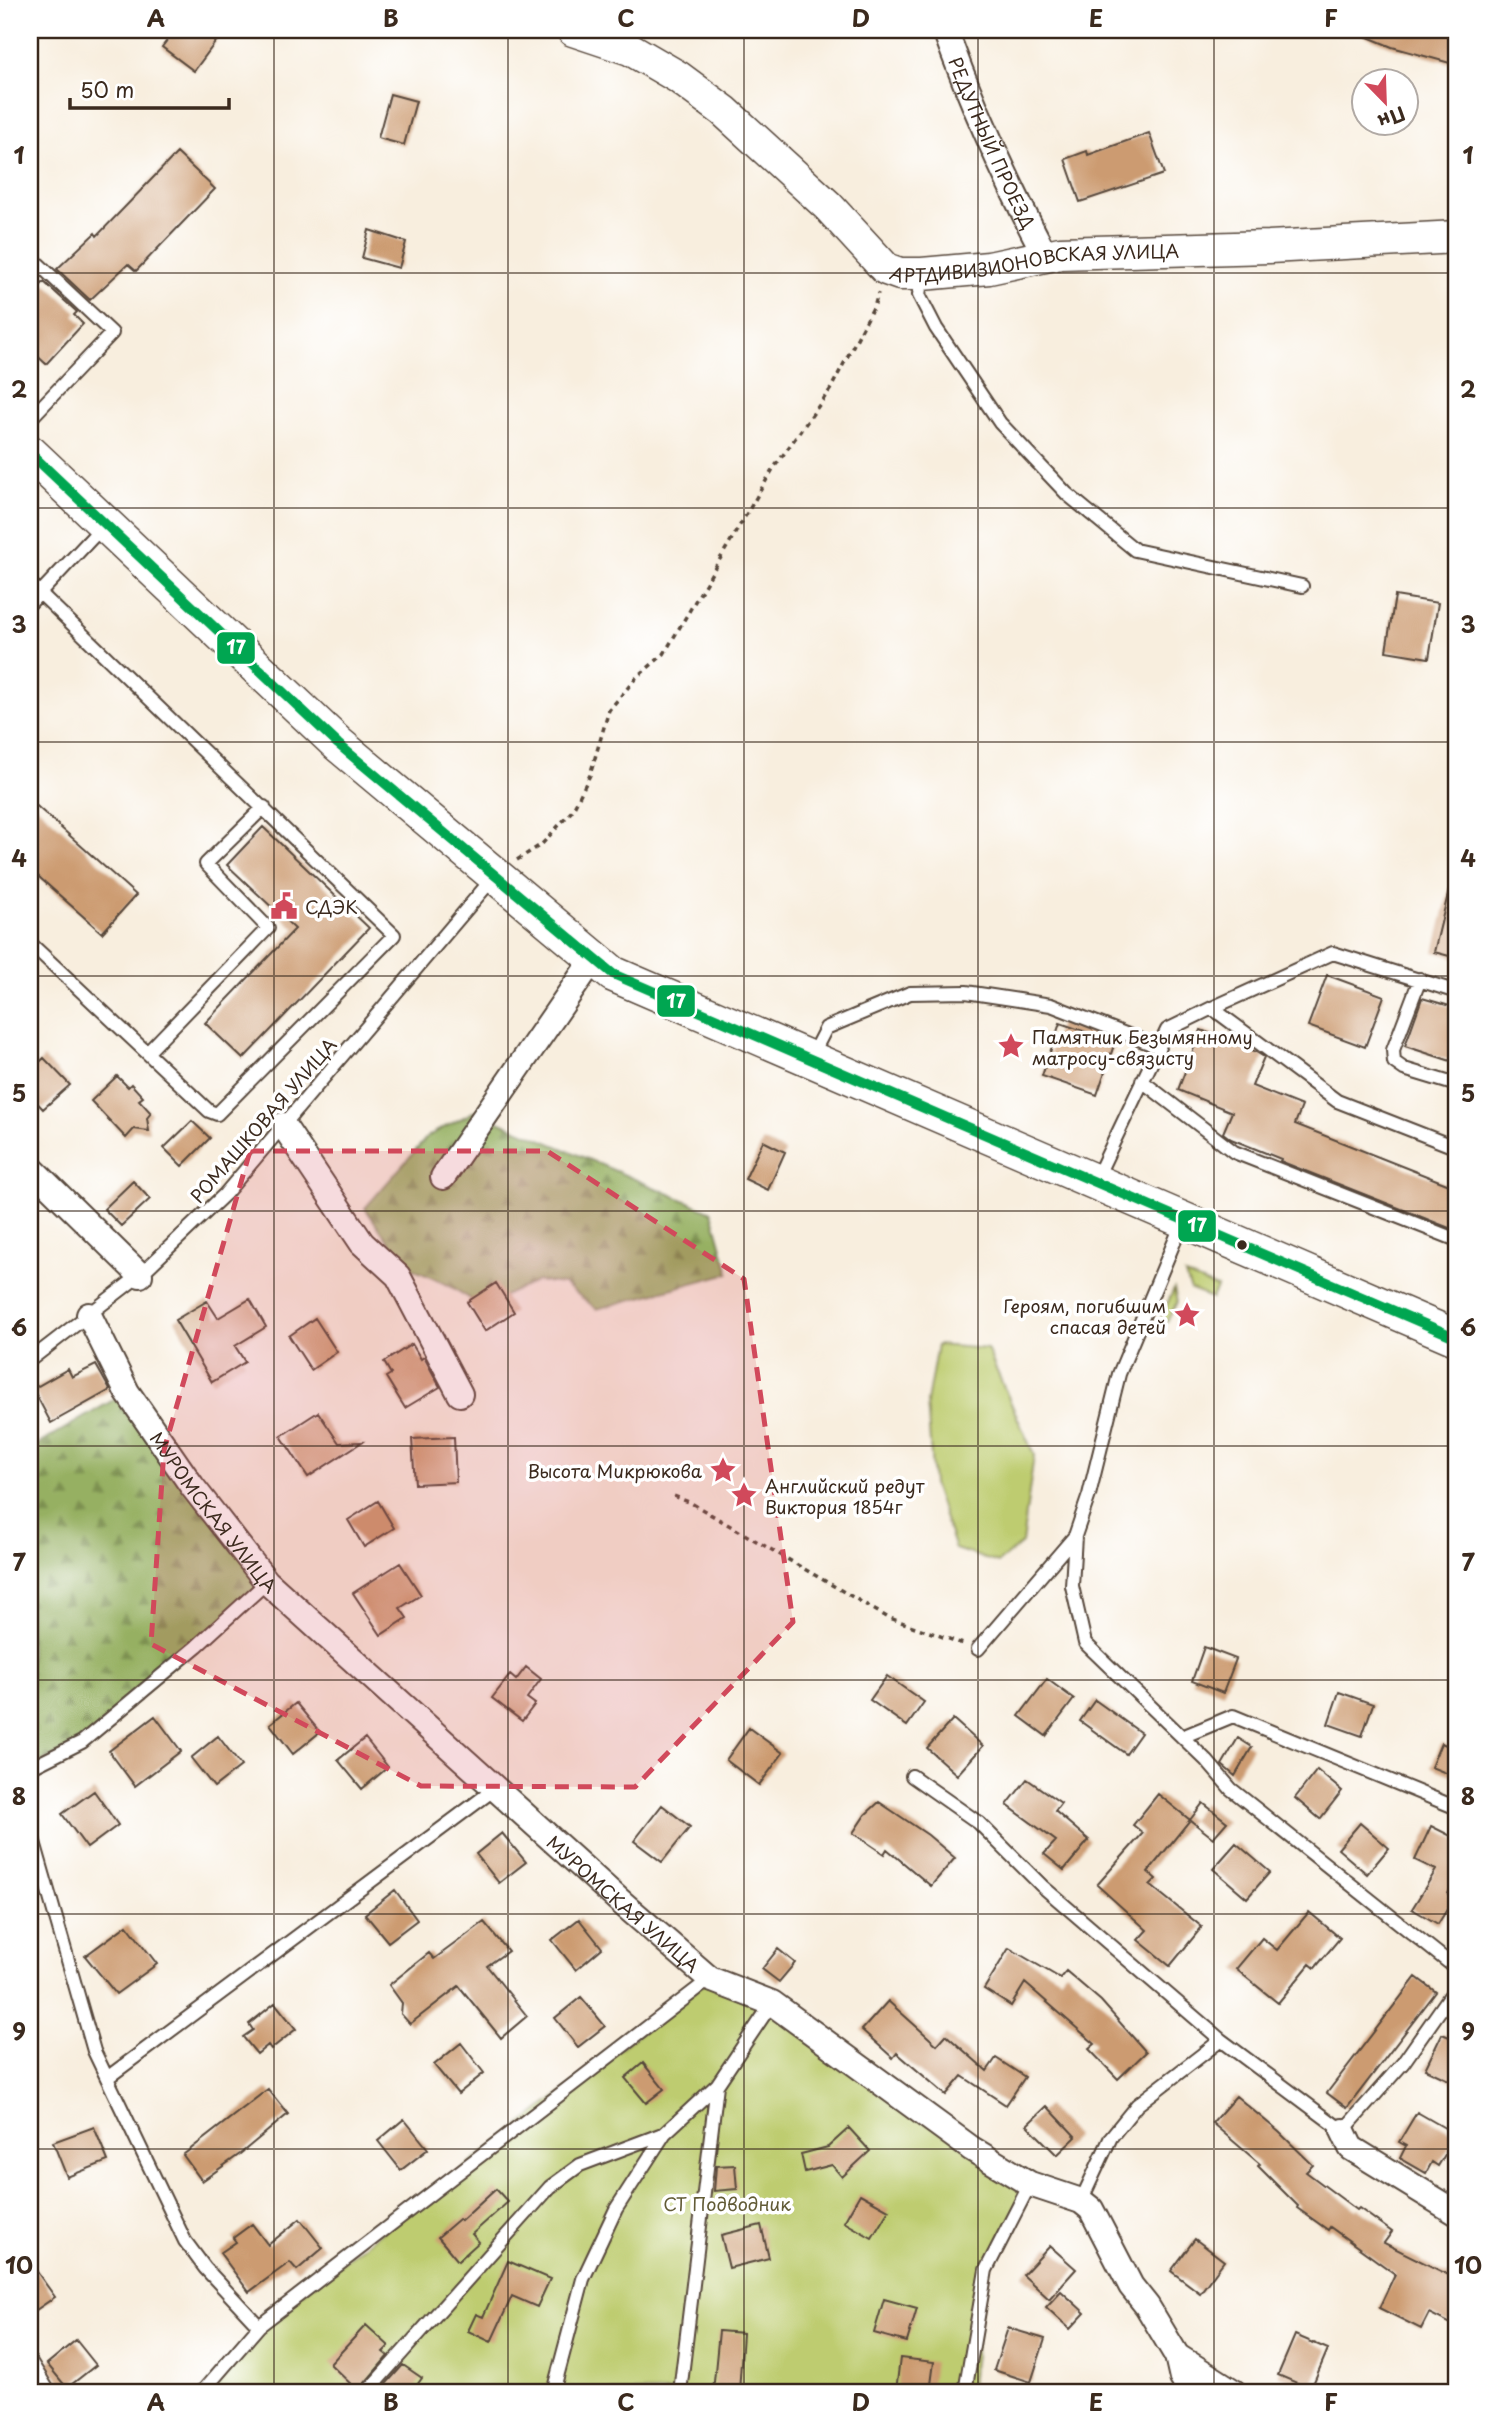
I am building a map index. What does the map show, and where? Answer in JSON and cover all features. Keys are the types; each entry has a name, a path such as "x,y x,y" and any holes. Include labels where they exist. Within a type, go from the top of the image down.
{"main road":[{"path":"30,453 338,744 613,974 1457,1338"}],"street":[{"name":"АРТДИВИЗИОНОВСКАЯ УЛИЦА","path":"573,30 630,49 678,77 724,111 828,206 886,269 900,274 989,268 1060,253 1269,247 1457,237"},
{"name":"РЕДУТНЫЙ ПРОЕЗД","path":"945,30 972,102 1045,255"},
{"path":"443,1177 594,958"},
{"path":"284,1125 362,1243 398,1276 460,1394"},
{"path":"30,1167 140,1275"},
{"name":"МУРОМСКАЯ УЛИЦА","path":"89,1315 127,1392 192,1486 267,1581 496,1788 710,1979 772,2003 972,2149 1030,2184 1081,2201"},
{"path":"1343,2131 1351,2148 1457,2213"},
{"path":"1081,2201 1091,2209 1131,2286 1147,2306 1177,2356 1182,2378 1192,2392"},
{"path":"1177,2356 1234,2392"}],"lane":[{"path":"30,256 112,332 30,419"},
{"path":"922,274 919,295 936,328 1000,424 1067,494 1135,550 1302,586"},
{"path":"30,603 105,524"},
{"path":"30,583 394,935 217,1114 209,1111 30,943"},
{"path":"146,1053 268,928 206,864 264,807"},
{"name":"РОМАШКОВАЯ УЛИЦА","path":"30,1360 140,1275 225,1194 495,875"},
{"path":"1094,1182 1167,1030 1333,953 1457,992"},
{"path":"1420,979 1393,1050 1394,1062 1404,1069 1457,1085"},
{"path":"1443,986 1457,982"},
{"path":"810,1059 826,1028 910,993 966,992 1051,1005 1158,1047"},
{"path":"1212,1008 1337,1101 1457,1148"},
{"path":"1142,1081 1234,1152 1457,1240"},
{"path":"1183,1221 1119,1374 1089,1495 1075,1536 1072,1586 1085,1643 1182,1737 1231,1789 1457,1969"},
{"path":"978,1648 1075,1536"},
{"path":"30,1768 82,1742 197,1646 267,1581"},
{"path":"1182,1737 1233,1716 1457,1808"},
{"path":"912,1776 979,1824 1042,1886 1221,2040 1343,2131 1402,2063 1457,1986"},
{"path":"107,2078 496,1788"},
{"path":"30,1828 94,2052 186,2241 205,2268 259,2326"},
{"path":"202,2392 259,2326 710,1979"},
{"path":"553,2392 583,2278 616,2209 666,2133 717,2085 772,2003"},
{"path":"1081,2201 1111,2137 1137,2105 1221,2040"},
{"path":"680,2392 717,2085"},
{"path":"367,2392 550,2187 580,2165 666,2133"},
{"path":"965,2392 986,2270 1030,2184"},
{"path":"30,2361 49,2392"}],"path":[{"path":"495,875 542,844 572,811 590,775 609,710 636,678 664,654 773,469 830,390 875,304 886,269"},
{"path":"674,1496 691,1503 887,1617 978,1648"}],"highlighted area":[{"path":"250,1151 547,1151 744,1279 793,1622 635,1787 421,1786 151,1644 164,1450"}],"green space":[{"path":"475,1111 712,1212 729,1273 597,1309 564,1284 537,1281 482,1306 448,1285 406,1266 365,1208 428,1136"},
{"path":"1185,1275 1217,1288 1212,1298 1191,1290"},
{"path":"1174,1289 1177,1302 1167,1322 1160,1319"},
{"path":"937,1345 987,1349 1034,1455 1022,1543 998,1563 955,1549 933,1484 927,1402"},
{"path":"127,1392 267,1582 82,1742 30,1768 30,1449"},
{"name":"СТ Подводник","path":"710,1979 785,2012 1030,2184 986,2270 970,2392 202,2392 259,2326"}],"building":[{"path":"175,30 202,30 217,40 194,71 162,47"},
{"path":"1351,30 1457,30 1457,65 1392,47"},
{"path":"390,94 416,101 404,145 378,138"},
{"path":"1149,133 1164,174 1080,202 1065,159 1087,151 1088,155"},
{"path":"177,153 215,189 136,271 128,264 90,300 57,269 95,233 97,236"},
{"path":"369,230 406,242 399,268 362,258"},
{"path":"30,275 41,285 44,282 77,312 74,315 83,324 46,364 30,349"},
{"path":"1395,596 1438,603 1429,658 1386,651"},
{"path":"30,800 136,895 102,933 30,869"},
{"path":"263,827 369,928 243,1059 205,1023 295,929 227,865"},
{"path":"1451,882 1457,883 1457,958 1434,952"},
{"path":"1327,975 1384,996 1365,1047 1308,1026"},
{"path":"1422,998 1457,1008 1457,1063 1405,1046"},
{"path":"1060,1023 1115,1042 1097,1095 1042,1076"},
{"path":"1201,1030 1264,1057 1252,1086 1302,1106 1295,1124 1457,1188 1457,1231 1280,1161 1281,1159 1231,1139 1223,1133 1232,1112 1178,1090"},
{"path":"44,1058 70,1085 43,1109 30,1095 30,1071"},
{"path":"117,1076 128,1087 131,1084 143,1097 139,1100 151,1113 147,1118 149,1131 134,1129 126,1138 91,1101"},
{"path":"192,1121 210,1138 182,1166 164,1148"},
{"path":"763,1141 785,1152 768,1190 745,1179"},
{"path":"133,1181 150,1199 121,1226 104,1209"},
{"path":"496,1283 514,1312 485,1331 467,1302"},
{"path":"250,1299 266,1327 235,1346 245,1362 212,1382 175,1320 207,1301 218,1318"},
{"path":"315,1318 337,1352 311,1370 289,1336"},
{"path":"412,1344 421,1359 424,1357 440,1387 405,1408 386,1377 391,1374 384,1362"},
{"path":"96,1365 110,1390 51,1423 33,1389 68,1369 72,1377"},
{"path":"318,1412 339,1443 362,1442 308,1477 281,1436"},
{"path":"454,1437 456,1482 415,1484 412,1439"},
{"path":"378,1501 394,1528 364,1547 348,1520"},
{"path":"400,1563 421,1595 400,1608 407,1618 381,1635 353,1593"},
{"path":"1204,1647 1236,1659 1223,1693 1192,1681"},
{"path":"526,1667 541,1679 527,1698 535,1704 522,1721 492,1698 510,1675 516,1680"},
{"path":"887,1676 924,1702 907,1726 870,1700"},
{"path":"1047,1679 1074,1699 1046,1736 1019,1716"},
{"path":"1339,1692 1373,1704 1362,1736 1328,1724"},
{"path":"1095,1700 1141,1733 1126,1754 1080,1721"},
{"path":"296,1703 320,1732 293,1754 270,1724"},
{"path":"155,1716 181,1751 135,1786 109,1751"},
{"path":"953,1719 983,1746 957,1775 927,1748"},
{"path":"749,1728 783,1753 759,1785 726,1760"},
{"path":"218,1736 241,1766 214,1787 191,1758"},
{"path":"365,1738 388,1767 362,1789 338,1760"},
{"path":"1238,1738 1252,1747 1235,1776 1222,1765"},
{"path":"1441,1743 1457,1749 1457,1768 1451,1775 1431,1767"},
{"path":"1317,1770 1342,1791 1320,1819 1295,1798"},
{"path":"1027,1779 1061,1803 1055,1811 1089,1840 1064,1870 1044,1854 1056,1841 1007,1805"},
{"path":"94,1791 118,1825 87,1848 62,1814"},
{"path":"1158,1794 1190,1820 1148,1872 1156,1879 1150,1885 1202,1927 1170,1966 1138,1940 1147,1930 1097,1885 1143,1833 1133,1825"},
{"path":"879,1802 928,1835 955,1858 931,1886 887,1849 884,1854 853,1833 865,1815"},
{"path":"1203,1803 1227,1822 1213,1838 1190,1820"},
{"path":"662,1805 690,1827 662,1862 634,1841"},
{"path":"1360,1823 1389,1848 1367,1874 1338,1849"},
{"path":"1431,1826 1457,1839 1457,1875 1448,1894 1454,1898 1438,1924 1412,1909 1436,1870 1415,1860"},
{"path":"502,1833 526,1862 499,1883 476,1854"},
{"path":"1236,1843 1270,1872 1247,1898 1213,1869"},
{"path":"395,1890 417,1920 388,1942 365,1914"},
{"path":"1309,1912 1340,1938 1315,1968 1310,1964 1278,2003 1236,1969 1262,1938 1277,1950"},
{"path":"579,1919 602,1948 576,1970 552,1940"},
{"path":"484,1922 508,1951 487,1966 527,2016 501,2038 459,1986 410,2024 401,2014 402,2003 389,1985 429,1953 434,1959"},
{"path":"127,1925 157,1964 116,1994 85,1956"},
{"path":"1009,1948 1060,1978 1066,1971 1101,2001 1146,2052 1118,2079 1089,2049 1095,2044 1025,1983 1011,2006 984,1989"},
{"path":"778,1949 795,1963 779,1982 762,1969"},
{"path":"1416,1977 1436,1992 1347,2108 1327,2093"},
{"path":"581,1997 605,2026 578,2047 555,2018"},
{"path":"888,2001 937,2045 946,2035 987,2071 996,2058 1025,2077 1006,2105 962,2076 946,2095 897,2053 893,2058 862,2030"},
{"path":"275,2003 296,2029 271,2049 268,2045 257,2054 243,2037 253,2030 249,2024"},
{"path":"1442,2034 1457,2040 1457,2084 1425,2069"},
{"path":"461,2043 484,2073 458,2094 434,2065"},
{"path":"643,2063 664,2089 646,2103 625,2078"},
{"path":"268,2089 288,2114 202,2181 183,2155"},
{"path":"1236,2096 1313,2165 1306,2172 1392,2232 1384,2243 1457,2279 1457,2327 1429,2313 1421,2329 1379,2308 1395,2274 1330,2227 1328,2230 1297,2208 1258,2166 1260,2164 1212,2123"},
{"path":"1047,2106 1076,2137 1057,2155 1027,2125"},
{"path":"1417,2112 1457,2135 1438,2166 1432,2162 1426,2173 1400,2158 1406,2146 1399,2142"},
{"path":"404,2119 428,2149 401,2170 378,2141"},
{"path":"94,2127 108,2161 67,2177 53,2142"},
{"path":"849,2128 870,2151 842,2177 832,2165 805,2172 801,2154 828,2147"},
{"path":"735,2165 737,2189 714,2191 716,2166"},
{"path":"496,2189 508,2202 472,2234 479,2242 458,2261 438,2237 459,2219 461,2221"},
{"path":"860,2194 889,2210 872,2238 844,2222"},
{"path":"300,2219 323,2248 297,2270 290,2262 249,2292 220,2253 236,2242 233,2238 252,2224 268,2245"},
{"path":"761,2225 769,2258 729,2268 721,2235"},
{"path":"1195,2239 1224,2261 1200,2293 1171,2271"},
{"path":"1050,2246 1076,2269 1049,2299 1023,2275"},
{"path":"508,2261 550,2279 537,2307 512,2296 491,2342 468,2331 476,2314 483,2317"},
{"path":"30,2262 55,2297 30,2314"},
{"path":"1061,2291 1085,2313 1070,2329 1046,2307"},
{"path":"884,2299 917,2308 907,2342 874,2333"},
{"path":"366,2325 389,2346 383,2352 388,2356 358,2391 330,2364"},
{"path":"1008,2328 1045,2339 1031,2382 994,2370"},
{"path":"719,2331 743,2333 739,2392 713,2392"},
{"path":"1295,2335 1328,2349 1311,2389 1278,2375"},
{"path":"76,2340 96,2365 67,2388 47,2364"},
{"path":"900,2358 934,2362 930,2392 896,2391"},
{"path":"403,2365 422,2378 412,2392 379,2392"}],"transit line":[{"name":"17","path":"30,453 338,744 613,974 1457,1338"}],"place":[{"name":"СДЭК","path":"284,906"},
{"name":"Памятник Безымянному матросу-связисту","path":"1011,1046"},
{"name":"Героям, погибшим спасая детей","path":"1187,1315"},
{"name":"Высота Микрюкова","path":"723,1470"},
{"name":"Английский редут Виктория 1854г","path":"744,1495"}]}
